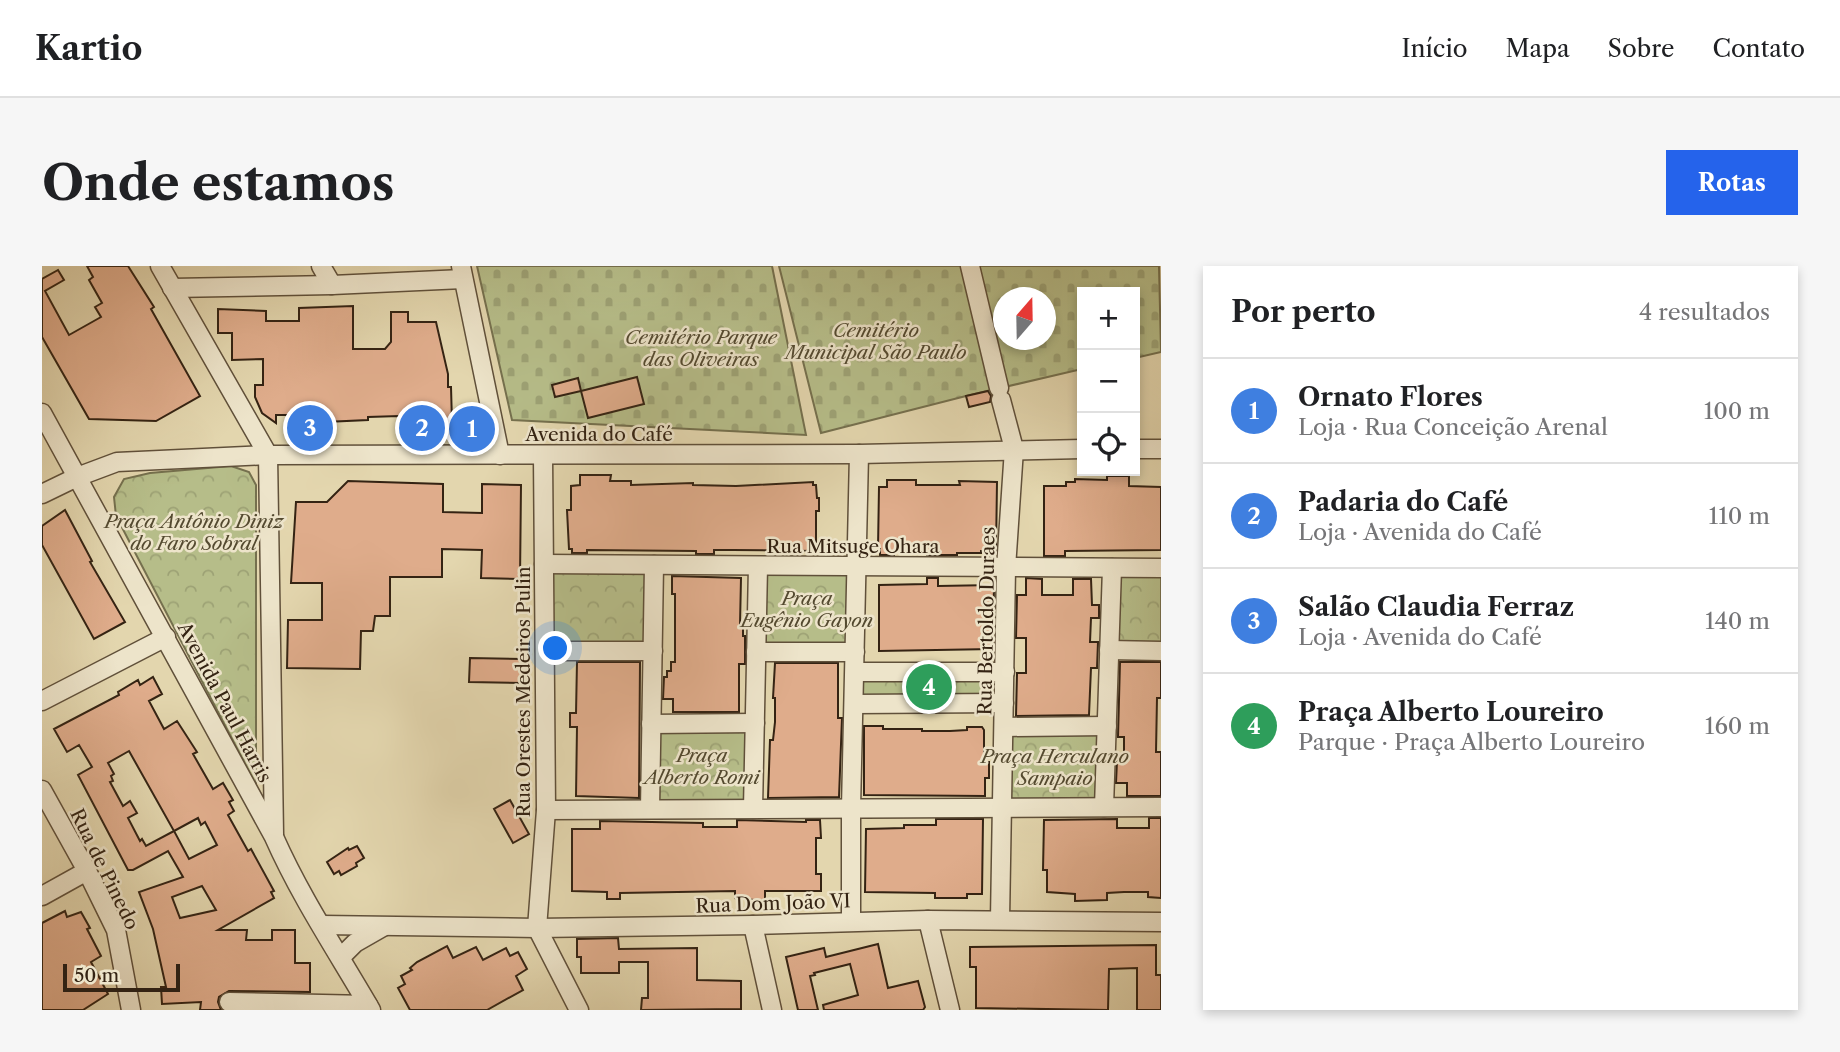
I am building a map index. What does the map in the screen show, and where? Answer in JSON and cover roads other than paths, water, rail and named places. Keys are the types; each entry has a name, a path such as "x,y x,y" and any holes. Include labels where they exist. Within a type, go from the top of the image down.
{"street":[{"path":"160,266 268,456 274,838"},
{"path":"321,266 332,285"},
{"name":"Rua Bertoldo Duraes","path":"970,266 1014,449 1006,568 1000,920"},
{"path":"172,288 332,285 462,273 500,455"},
{"name":"Avenida Paul Harris","path":"42,412 166,637 274,838 300,892 323,925 370,1007"},
{"name":"Avenida do Café","path":"42,494 117,462 268,456 859,454 1077,449"},
{"path":"1140,449 1161,449"},
{"path":"850,921 859,454"},
{"name":"Rua Orestes Medeiros Pulin","path":"537,928 546,810 543,456"},
{"name":"Rua Mitsuge Ohara","path":"544,564 1161,568"},
{"path":"650,809 654,565"},
{"path":"753,809 758,566"},
{"path":"1104,807 1112,568"},
{"path":"42,701 166,637"},
{"path":"1109,650 1161,651"},
{"path":"545,651 653,651"},
{"path":"756,652 855,652"},
{"path":"855,672 1005,672"},
{"path":"854,704 1004,703"},
{"path":"651,724 755,723"},
{"path":"1004,727 1107,726"},
{"name":"Rua de Pinedo","path":"42,790 116,930 131,1010"},
{"path":"546,810 1161,807"},
{"path":"42,896 87,871"},
{"path":"928,920 950,1010"},
{"name":"Rua Dom João VI","path":"323,925 537,928 928,920 1161,922"},
{"path":"753,925 772,1010"},
{"name":"Rua Dom João VI","path":"341,957 355,943 386,926"},
{"path":"537,928 579,1010"},
{"path":"229,1002 370,1007"}],"place":[{"name":"Salão Claudia Ferraz","path":"310,428"},
{"name":"Padaria do Café","path":"422,428"},
{"name":"Ornato Flores","path":"472,429"},
{"name":"Praça Alberto Loureiro","path":"929,687"}],"park label":[{"name":"Cemitério Municipal São Paulo","path":"876,341"},
{"name":"Cemitério Parque das Oliveiras","path":"701,348"},
{"name":"Praça Antônio Diniz do Faro Sobral","path":"194,532"},
{"name":"Praça Eugênio Gayon","path":"807,609"},
{"name":"Praça Alberto Romi","path":"702,766"},
{"name":"Praça Herculano Sampaio","path":"1055,767"}]}
